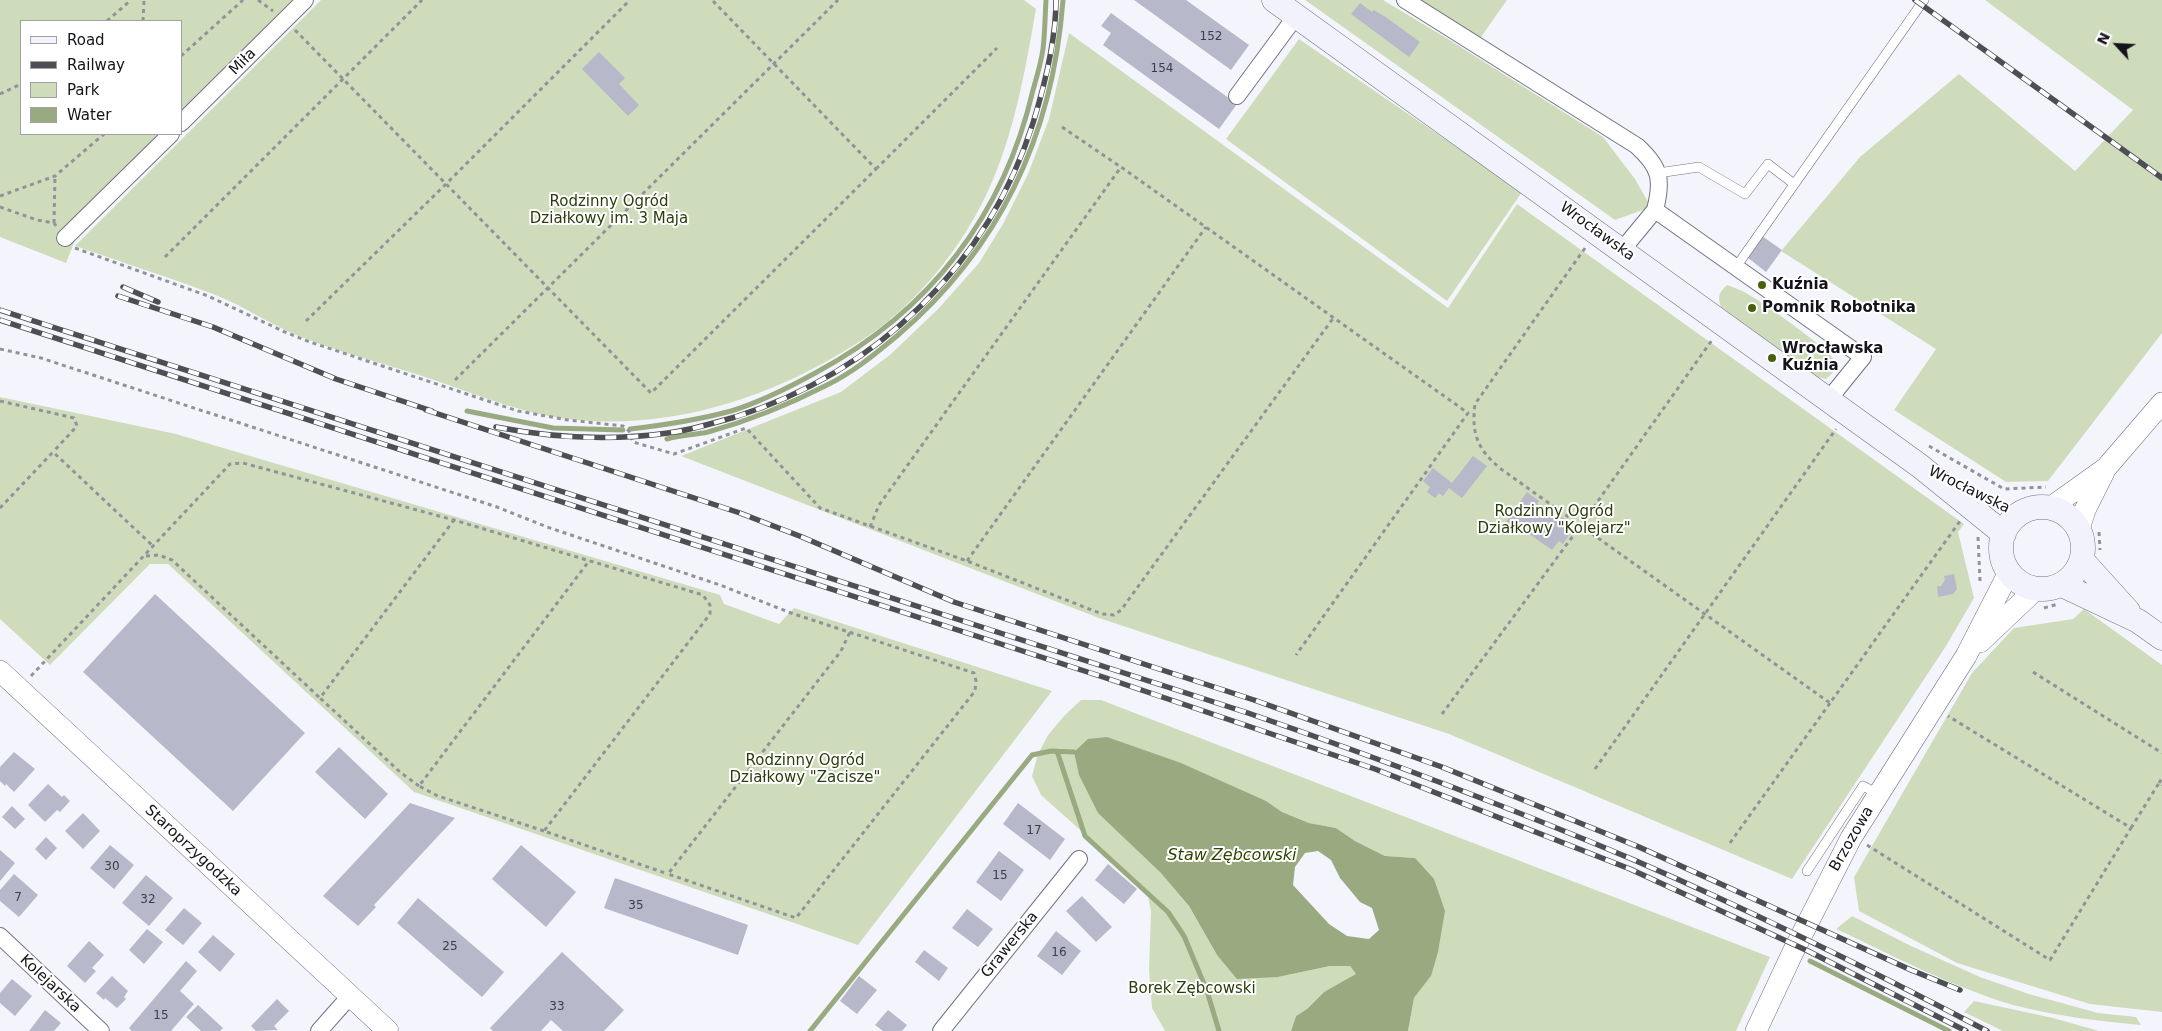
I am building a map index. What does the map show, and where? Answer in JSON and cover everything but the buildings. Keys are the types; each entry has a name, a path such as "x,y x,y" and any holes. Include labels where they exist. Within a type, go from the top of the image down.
{"main road":[{"name":"Wrocławska","path":"1274,0 1829,399 1920,466 2004,534"},
{"name":"Wrocławska","path":"1920,466 1992,503 2019,514"},
{"path":"2050,508 2062,512 2072,519 2079,529 2083,544 2082,560 2078,570 2062,585 2049,589 2036,589 2021,583 2009,572 2003,560 2001,547 2004,534 2010,523 2019,514 2029,509 2050,508"},
{"path":"2082,560 2138,621"},
{"path":"2062,585 2138,621 2162,638"}],"street":[{"name":"Miła","path":"182,122 305,0"},
{"path":"1405,0 1637,146 1650,158 1658,174 1658,197 1655,210 1622,250"},
{"path":"1237,96 1296,16"},
{"path":"65,238 170,135"},
{"path":"1655,210 1863,357 1829,399"},
{"path":"2050,508 2106,468 2162,403"},
{"path":"2079,529 2085,510 2106,468"},
{"name":"Brzozowa","path":"1756,1031 1832,873 1878,794 1966,656 2009,572"},
{"name":"Brzozowa","path":"1966,656 2036,589"},
{"name":"Staroprzygodzka","path":"0,671 388,1031"},
{"name":"Grawerska","path":"941,1031 1079,859"},
{"name":"Kolejarska","path":"0,936 101,1031"},
{"path":"319,1031 350,996"}],"lane":[{"path":"1736,267 1924,0"},
{"path":"1658,174 1699,167 1745,194 1768,164 1794,184"},
{"path":"1807,871 1863,786 1878,794"}],"path":[{"path":"108,20 131,0"},
{"path":"143,20 144,0"},
{"path":"182,55 242,0"},
{"path":"165,257 422,0"},
{"path":"306,321 630,0"},
{"path":"712,0 876,169"},
{"path":"455,380 838,0"},
{"path":"292,28 651,393 997,48"},
{"path":"0,94 20,84"},
{"path":"1062,128 1334,316 1468,413"},
{"path":"0,196 56,176 103,135"},
{"path":"870,526 879,505 1121,167"},
{"path":"56,176 54,223 68,243 74,248 208,296 244,314 310,342 518,411 568,420 623,426 629,430 633,442 674,454 746,428 820,508 967,561 1102,614 1114,615 1121,610 1334,316"},
{"path":"0,207 37,220 54,223"},
{"path":"967,561 1206,227"},
{"path":"1296,655 1582,252"},
{"path":"1442,714 1581,525 1710,342"},
{"path":"0,348 41,358 497,507 547,527 720,585 791,613 974,673 975,691 796,918 438,796 418,786 400,772 172,560 159,555 146,556"},
{"path":"0,401 74,418 77,426 0,508"},
{"path":"1475,404 1472,420 1477,440 1487,457 1501,469 1830,703"},
{"path":"1595,769 1834,431"},
{"path":"52,452 154,547"},
{"path":"45,661 146,556 230,464 243,463 454,520 704,595 710,605 710,614 544,832"},
{"path":"1730,843 1964,517"},
{"path":"320,698 454,520"},
{"path":"1978,536 1980,581"},
{"path":"418,786 589,561"},
{"path":"668,874 841,651 850,632"},
{"path":"2033,672 2162,753"},
{"path":"1949,716 2131,828"},
{"path":"1870,848 2050,960 2131,828 2161,784 2162,778"}],"green space":[{"path":"0,0 299,0 182,115 182,20 20,20 20,135 162,135 71,229 74,243 66,263 0,237"},
{"name":"Rodzinny Ogród Działkowy im. 3 Maja","path":"321,0 1024,0 1036,9 1020,94 1004,151 994,178 959,243 910,302 881,327 836,356 766,390 729,403 691,413 613,422 574,420 535,413 506,405 311,341 213,294 75,246"},
{"path":"1305,0 1383,0 1603,137 1635,179 1651,207 1615,220"},
{"path":"1419,0 1507,0 1479,40"},
{"path":"1985,0 2162,0 2162,333 2048,481 2006,482 1894,410 1936,349 1781,251 1860,157 1959,74 2075,171 2133,110"},
{"name":"Rodzinny Ogród Działkowy \"Kolejarz\"","path":"1069,33 1448,308 1517,204 1964,524 1958,532 1974,598 1946,646 1792,879 1449,734 1099,618 681,456 841,392 891,354 940,307 979,263 1003,224 1028,174 1049,119"},
{"path":"1299,39 1522,192 1447,301 1226,139"},
{"path":"1727,285 1759,301 1821,346 1834,360 1836,366 1832,373 1826,379 1817,377 1721,307 1720,295"},
{"name":"Rodzinny Ogród Działkowy \"Zacisze\"","path":"0,397 176,434 720,595 724,604 779,624 794,608 1052,691 858,945 414,792 168,564 150,564 50,665 0,619"},
{"path":"2084,609 2162,665 2162,1012 2090,1004 1957,963 1859,911 1854,877 1972,673 2014,628 2073,619"},
{"name":"Borek Zębcowski","path":"1081,700 1101,700 1770,957 1736,1031 1408,1031 1414,998 1431,976 1415,858 1385,856 1355,841 1336,828 1309,823 1282,812 1266,801 1160,872 1189,906 1217,955 1278,977 1330,966 1350,966 1357,975 1324,992 1307,1009 1296,1016 1291,1031 1165,1031 1152,1008 1149,970 1151,912 1147,890 1041,795 1032,776 1038,754 1048,735"},
{"path":"1852,916 1911,946 1980,977 2029,994 2098,1013 2136,1017 2141,1025 2045,1012 1990,998 1923,970 1836,929"},
{"path":"1974,1001 2053,1018 2099,1031 2003,1031 1964,1012"}],"water":[{"name":"Staw Zębcowski","path":"1107,737 1181,763 1266,801 1282,812 1309,823 1336,828 1355,841 1385,856 1415,858 1434,879 1445,911 1438,952 1431,976 1414,998 1408,1031 1291,1031 1296,1016 1307,1009 1324,992 1356,974 1350,966 1330,966 1278,977 1237,979 1217,955 1189,906 1160,872 1098,813 1079,775 1074,752 1088,739","holes":["1318,851 1331,860 1340,878 1360,902 1372,908 1379,930 1369,939 1347,936 1329,924 1293,885 1295,867 1305,853"]}],"waterway":[{"path":"630,429 681,422 719,414 775,394 817,372 858,347 894,320 927,289 956,255 982,218 1003,178 1020,136 1040,64 1044,43 1046,0"},
{"path":"667,439 708,432 738,423 784,405 827,385 873,356 934,301 966,264 993,226 1015,185 1034,142 1047,96 1057,49 1063,0"},
{"path":"467,411 553,428 623,430"},
{"path":"810,1031 1032,755 1051,751 1074,752"},
{"path":"1057,751 1085,836 1168,912 1184,936 1207,991 1219,1031"},
{"path":"1810,961 1949,1031"}],"railway":[{"path":"496,427 539,434 603,438 685,430 735,417 787,397 835,372 880,342 920,306 956,267 987,223 1013,175 1033,123 1046,78 1052,47 1056,0"},
{"path":"1915,0 2162,178"},
{"path":"123,287 158,302"},
{"path":"118,296 213,327 336,379 432,411"},
{"path":"0,310 1248,713 1345,747 1442,783 1634,860 1812,942 1987,1031"},
{"path":"0,320 1103,677 1375,769 1630,869 1808,951 1966,1031"},
{"path":"426,410 740,513 802,537 954,602 1254,700 1442,767 1639,847 1911,970 1960,990"}],"place":[{"name":"Kuźnia","path":"1762,285"},
{"name":"Pomnik Robotnika","path":"1752,308"},
{"name":"Wrocławska Kuźnia","path":"1772,358"}]}
